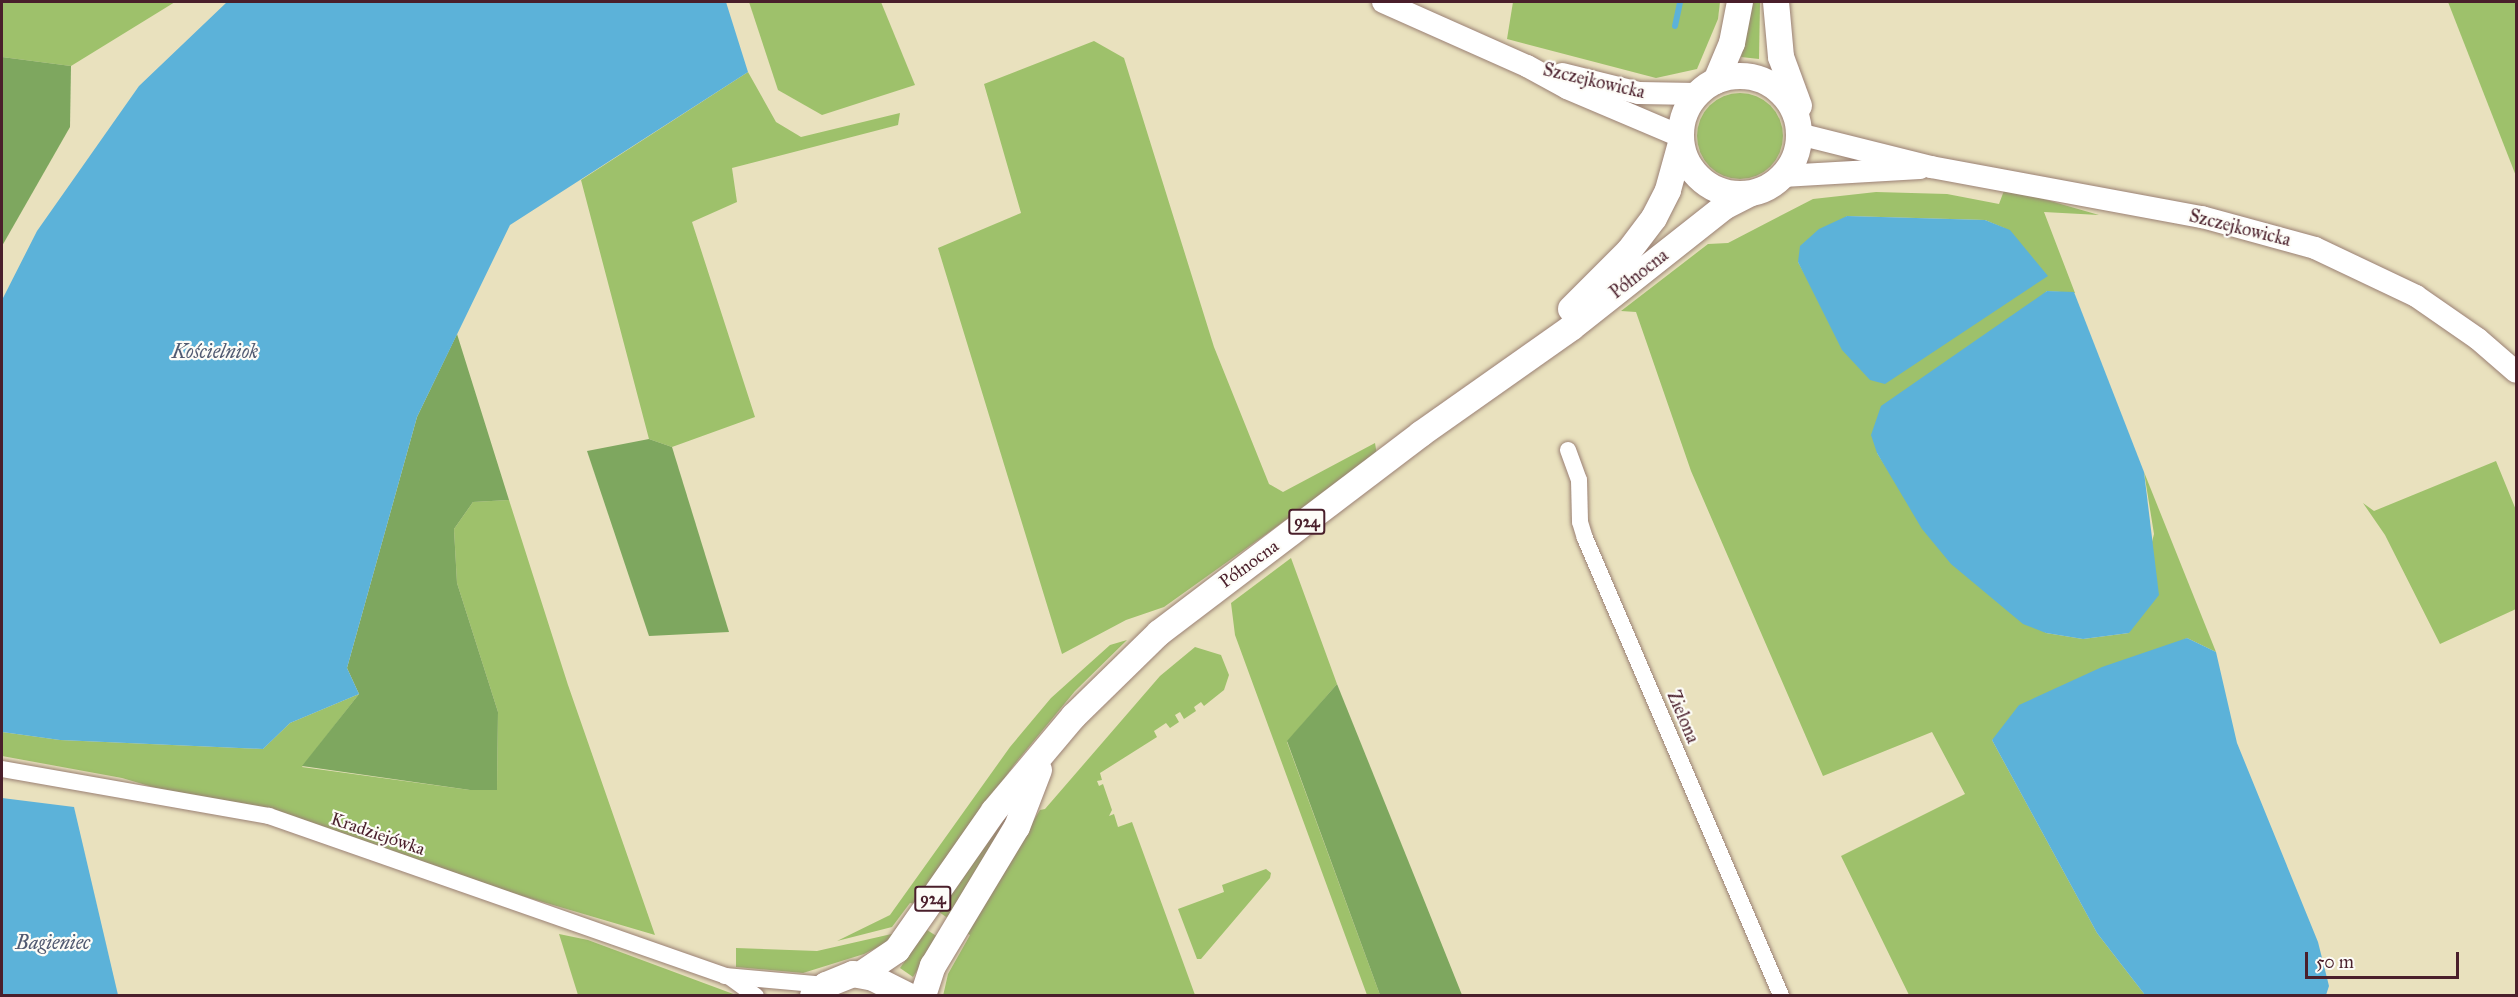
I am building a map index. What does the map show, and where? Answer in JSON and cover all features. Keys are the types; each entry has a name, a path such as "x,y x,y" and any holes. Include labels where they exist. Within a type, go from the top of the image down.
{"main road":[{"path":"1706,88 1732,43 1740,2"},
{"path":"1776,2 1781,57 1799,105 1797,152 1783,176"},
{"path":"1706,88 1744,76 1771,85 1793,109 1799,134"},
{"name":"924","path":"1680,139 1685,112 1706,88"},
{"path":"1680,139 1689,166 1705,183 1726,193 1749,194"},
{"name":"Północna","path":"1529,354 1642,235 1665,199 1680,139"},
{"name":"924","path":"1749,194 1767,188 1783,176"},
{"name":"Północna","path":"860,975 897,950 994,811 1088,701 1185,611 1529,354 1571,328 1724,207 1749,194"},
{"name":"Północna","path":"923,996 933,966 1017,827 1046,751"},
{"name":"924","path":"819,990 846,975 860,975"},
{"path":"860,975 908,996"}],"street":[{"name":"Szczejkowicka","path":"1383,2 1527,66 1567,88 1680,139"},
{"name":"Szczejkowicka","path":"1527,66 1639,93 1706,88"},
{"name":"Szczejkowicka","path":"1799,134 1931,167 2202,217 2315,248 2416,296 2478,339 2517,372"},
{"name":"Szczejkowicka","path":"1783,176 1931,167"},
{"name":"Zielona","path":"1568,450 1579,480 1580,522 1781,996"},
{"name":"Kradziejówka","path":"2,769 269,816 731,978 819,990"},
{"name":"Kradziejówka","path":"731,978 756,996"}],"green space":[{"path":"2,2 175,2 71,66 2,57"},
{"path":"749,2 881,2 915,85 822,115 778,90"},
{"path":"1513,2 1720,2 1718,19 1697,69 1656,78 1507,39"},
{"path":"1749,2 1760,2 1759,59 1741,57"},
{"path":"2448,2 2516,2 2516,176"},
{"path":"1094,41 1124,58 1214,347 1269,484 1283,492 1375,443 1377,455 1164,607 1126,620 1062,654 938,248 1021,213 984,84"},
{"path":"2,57 71,66 70,127 2,246"},
{"path":"748,72 776,122 801,137 900,113 898,125 732,168 737,202 692,222 755,417 672,447 649,439 581,180"},
{"path":"1740,93 1764,100 1776,112 1783,136 1776,160 1764,172 1740,179 1716,172 1704,160 1697,136 1704,112 1716,100"},
{"path":"2005,188 2099,215 2044,212 2075,293 2047,291 1877,453 1895,481 2046,633 2083,639 2129,633 2154,534 2144,472 2216,652 2187,638 1992,740 2097,933 2145,995 1909,995 1841,856 1965,794 1932,732 1823,776 1691,471 1636,312 1621,311 1708,244 1728,243 1813,199 1876,192 1947,194 1999,204","holes":["1847,216 1985,220 2004,228 1817,296 1798,262"]},
{"path":"457,334 509,500 473,502 454,529 457,583 498,712 497,790 470,790 302,766 359,694 347,668 417,417"},
{"path":"649,439 672,447 729,632 649,636 587,451"},
{"path":"2496,461 2516,510 2516,609 2440,644 2385,535 2363,503 2374,511"},
{"path":"509,500 568,685 655,935 122,778 2,756 2,732 60,740 263,749 290,723 359,694 302,767 470,790 497,790 498,712 457,583 454,529 473,502"},
{"path":"1291,558 1337,684 1287,742 1380,995 1367,995 1235,635 1231,603"},
{"path":"1127,640 1075,691 1014,765 915,904 910,903 892,927 837,941 890,915 1010,747 1051,698 1110,645"},
{"path":"1195,647 1221,655 1229,675 1224,690 1204,706 1201,702 1194,707 1196,711 1184,719 1180,712 1175,715 1179,722 1170,728 1166,723 1154,731 1157,737 1100,773 1102,780 1097,781 1099,786 1103,784 1112,810 1109,816 1114,814 1118,827 1132,822 1195,995 943,996 948,974 970,935 965,932 1040,810 1045,809 1160,676"},
{"path":"1337,684 1462,995 1380,995 1287,741"},
{"path":"1006,817 1010,819 949,919 939,912"},
{"path":"1266,869 1271,873 1270,878 1201,959 1197,959 1178,909 1224,892 1222,885"},
{"path":"927,930 938,937 913,977 900,968"},
{"path":"896,933 886,943 864,954 803,973 736,967 736,948 817,951"},
{"path":"559,934 588,940 736,995 578,995"}],"water":[{"name":"Kościelniok","path":"227,2 726,2 748,72 510,225 417,417 347,668 359,694 290,723 263,749 60,740 2,732 2,300 37,231 139,86"},
{"path":"1847,216 1985,220 2010,230 2048,276 1885,384 1870,380 1842,350 1798,262 1800,246 1819,229"},
{"path":"2047,291 2074,292 2144,472 2159,595 2129,633 2083,639 2046,633 2023,624 1951,564 1922,529 1877,453 1871,435 1881,406"},
{"path":"2187,638 2216,652 2237,743 2318,942 2329,986 2326,995 2145,995 2097,933 1992,740 2019,705 2102,667"},
{"name":"Bagieniec","path":"2,798 74,807 118,995 2,995"}],"waterway":[{"path":"1675,26 1680,2"}]}
